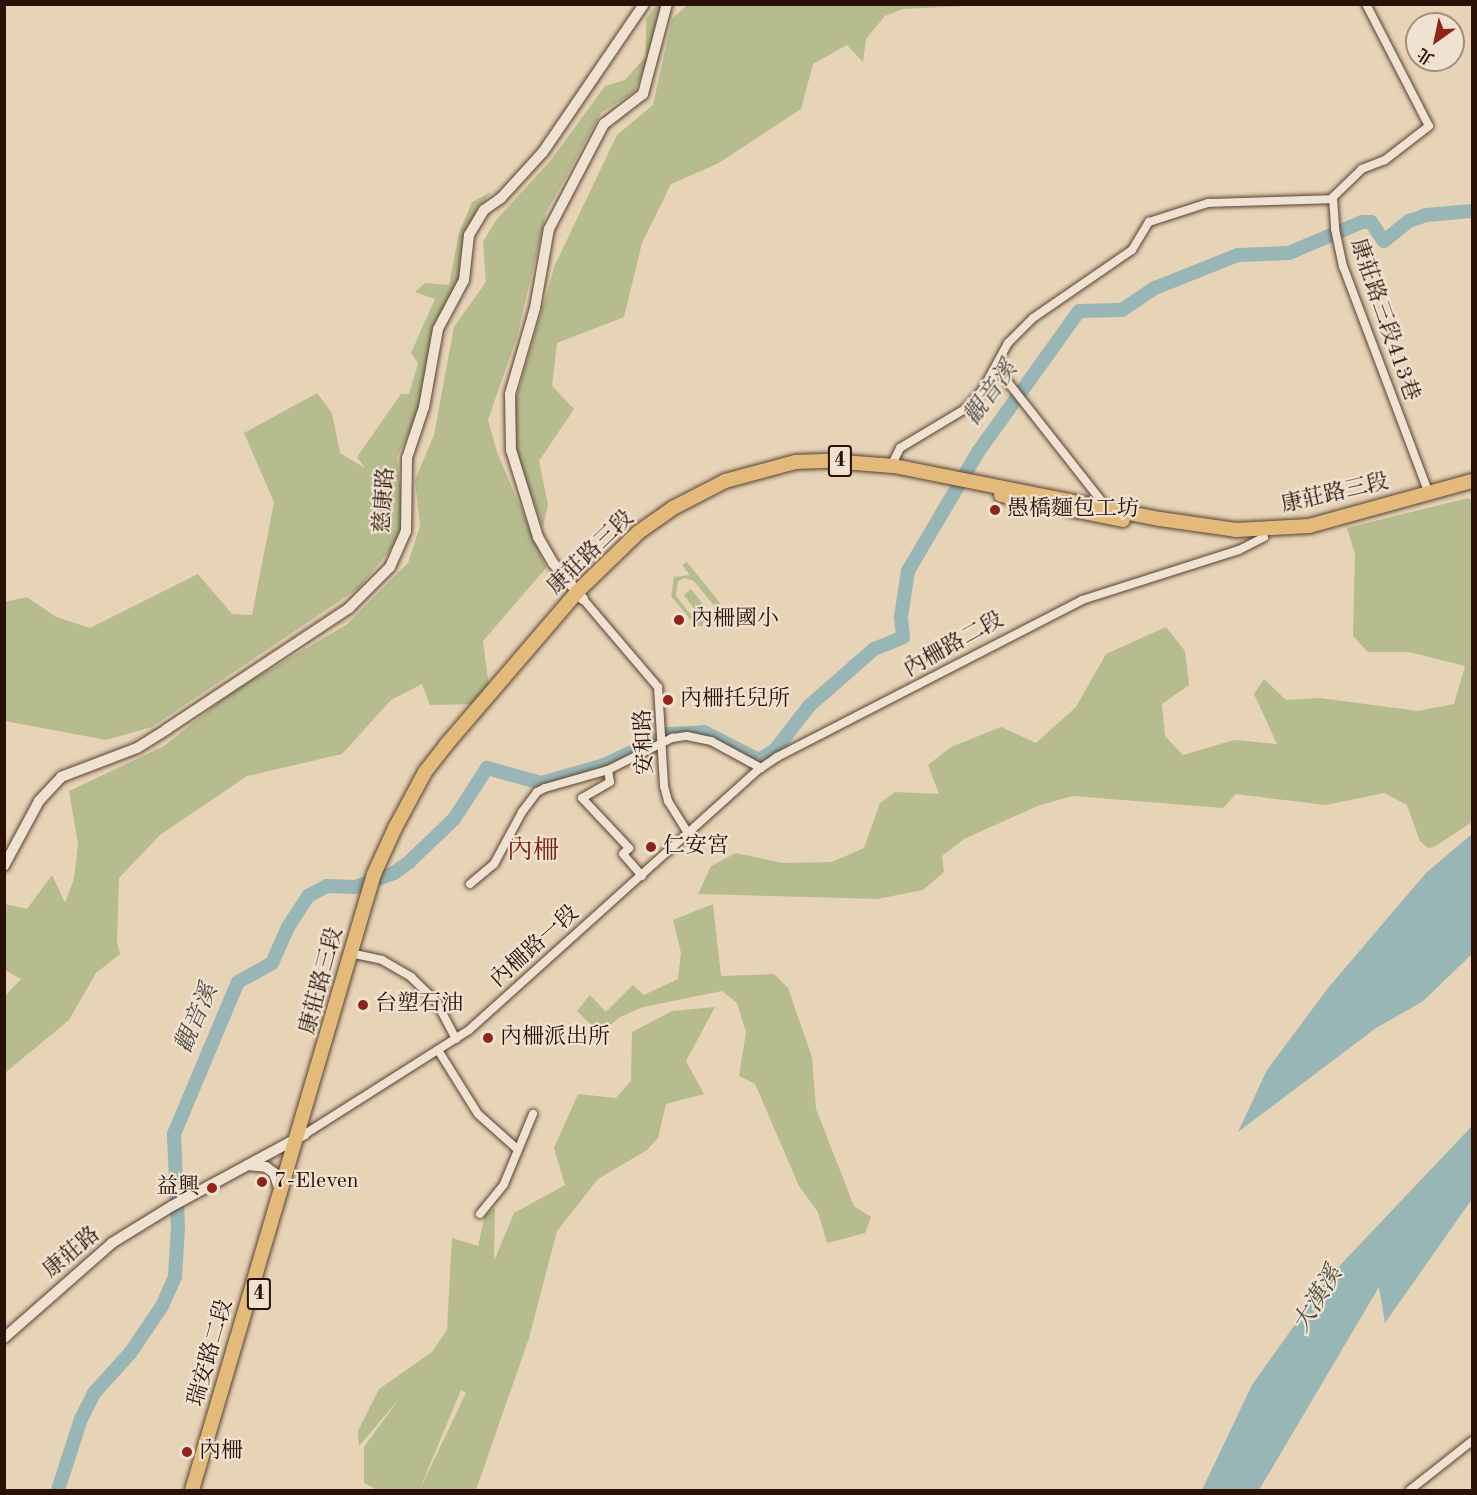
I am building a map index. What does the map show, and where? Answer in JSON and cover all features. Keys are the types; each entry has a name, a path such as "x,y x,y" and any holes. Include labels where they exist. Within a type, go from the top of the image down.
{"main road":[{"name":"康莊路三段","path":"301,1135 354,953 382,867 431,777 580,596 639,532 673,508 725,481 796,462 829,460 891,466 1214,528 1277,529 1333,521 1473,481"},
{"name":"康莊路三段","path":"580,596 626,553 675,516 753,479 800,470 855,468 889,472 1132,522 1210,535 1263,537 1319,531 1473,488"},
{"name":"4","path":"280,1192 301,1135"},
{"name":"瑞安路二段","path":"192,1491 207,1454 301,1135"},
{"name":"瑞安路二段","path":"200,1491 207,1454 280,1192"}],"street":[{"name":"慈康路","path":"4,867 39,801 61,777 136,748 168,729 349,608 390,567 406,531 407,458 424,407 438,329 464,280 469,235 484,210 501,198 543,152 644,4"},
{"path":"580,596 553,563 538,537 511,450 510,394 535,308 549,229 604,124 643,93 667,4"},
{"path":"891,466 900,448 965,409 982,391 1008,343 1033,318 1132,250 1149,222 1208,203 1333,199 1362,169 1385,160 1429,126 1366,4"},
{"name":"康莊路三段413巷","path":"1333,199 1343,267 1429,493"},
{"path":"996,367 1106,507"},
{"name":"內柵路二段","path":"689,834 761,768 1082,600 1239,550 1263,537"},
{"name":"安和路","path":"580,596 658,687 668,801 689,834"},
{"path":"470,884 494,864 537,792 608,770 662,743 687,736 711,741 761,768"},
{"path":"608,770 610,782 582,798 629,848 623,854 642,876"},
{"name":"內柵路一段","path":"301,1135 456,1038 689,834"},
{"path":"354,953 382,960 411,976 436,1001 456,1038"},
{"path":"438,1050 478,1113 516,1149"},
{"path":"480,1214 504,1184 516,1149 533,1114"},
{"path":"248,1165 301,1135"},
{"path":"248,1165 266,1167 274,1173 280,1192"},
{"name":"康莊路","path":"4,1338 103,1250 172,1206 248,1165"},
{"path":"1410,1491 1473,1441"}],"green space":[{"path":"656,5 663,5 650,55 634,92 601,113 546,213 517,337 488,420 497,452 546,568 483,641 489,687 477,704 430,705 422,684 391,700 342,754 247,776 160,835 119,878 117,942 120,954 96,973 69,1020 5,1073 5,996 21,979 5,970 5,904 27,909 52,875 65,903 74,879 78,844 69,791 164,746 233,691 346,625 408,563 420,526 415,480 434,435 454,327 486,282 483,242 496,220 551,160 605,86 625,80 646,56 646,19"},
{"path":"687,5 983,5 903,9 885,16 866,39 863,62 847,45 813,64 801,109 717,164 671,184 642,243 624,317 557,343 552,386 574,409 539,461 548,505 543,527 513,444 512,413 555,265 617,135 653,105 672,19"},
{"path":"491,192 477,209 462,253 462,278 441,312 420,410 397,457 403,511 399,539 359,588 152,727 106,740 5,721 4,602 27,597 56,617 90,628 198,574 232,614 252,615 274,502 244,433 317,393 332,413 340,453 365,468 357,457 401,394 409,394 418,363 411,353 435,299 415,292 425,283 449,285 459,233 472,202"},
{"path":"1468,498 1472,500 1472,822 1434,847 1428,848 1420,841 1407,805 1384,793 1326,805 1236,794 1223,808 1073,796 1040,805 964,839 942,856 944,872 923,890 877,899 698,894 711,866 736,853 783,863 832,862 864,848 880,803 895,792 939,794 928,765 951,747 1001,727 1036,743 1076,707 1106,654 1166,627 1185,651 1189,685 1162,704 1165,736 1183,755 1234,740 1277,744 1254,694 1264,679 1286,700 1320,698 1418,711 1454,704 1465,666 1409,652 1368,652 1353,636 1355,554 1347,528"},
{"path":"687,562 736,623 730,627 722,617 713,626 696,626 671,596 674,577 690,575 682,565","holes":["685,578 694,581 715,607 710,621 696,621 676,596 678,581"]},
{"path":"691,589 706,608 698,614 684,595"},
{"path":"713,904 721,976 774,974 788,988 812,1057 816,1109 854,1206 871,1217 865,1233 827,1243 818,1212 799,1186 755,1084 739,1076 746,1032 737,1003 722,991 643,1007 620,1017 600,1034 577,1011 590,995 606,1012 633,985 644,995 678,979 681,953 673,920"},
{"path":"715,1007 686,1061 704,1094 666,1104 658,1138 647,1150 598,1179 557,1231 529,1338 476,1490 377,1490 364,1483 364,1447 399,1399 359,1446 358,1431 379,1389 432,1352 447,1330 452,1238 478,1246 485,1215 495,1208 494,1261 514,1213 565,1185 554,1148 578,1094 616,1098 631,1081 632,1032 672,1011","holes":["461,1390 466,1393 421,1487"]}],"water":[{"path":"1472,834 1472,954 1422,1002 1376,1028 1238,1132 1267,1070 1328,988 1426,873"},
{"name":"大漢溪","path":"1472,1126 1472,1199 1385,1323 1379,1287 1259,1490 1202,1490 1252,1385 1328,1278"}],"waterway":[{"name":"觀音溪","path":"668,734 704,732 759,760 775,750 809,706 874,649 903,637 901,617 908,571 978,452 1079,311 1122,310 1155,288 1238,255 1289,253 1362,222 1371,222 1384,241 1409,221 1426,215 1472,211"},
{"name":"觀音溪","path":"58,1490 81,1419 94,1393 131,1352 162,1306 175,1277 178,1227 174,1134 238,982 272,963 288,927 308,896 327,886 355,887 394,873 409,862 454,819 487,768 541,783 604,765 657,740"}],"place":[{"name":"愚橋麵包工坊","path":"995,510"},
{"name":"內柵國小","path":"679,620"},
{"name":"內柵托兒所","path":"668,700"},
{"name":"仁安宮","path":"651,847"},
{"name":"台塑石油","path":"363,1005"},
{"name":"內柵派出所","path":"488,1038"},
{"name":"7-Eleven","path":"262,1182"},
{"name":"益興","path":"212,1188"},
{"name":"內柵","path":"187,1452"}],"district":[{"name":"內柵","path":"533,852"}]}
